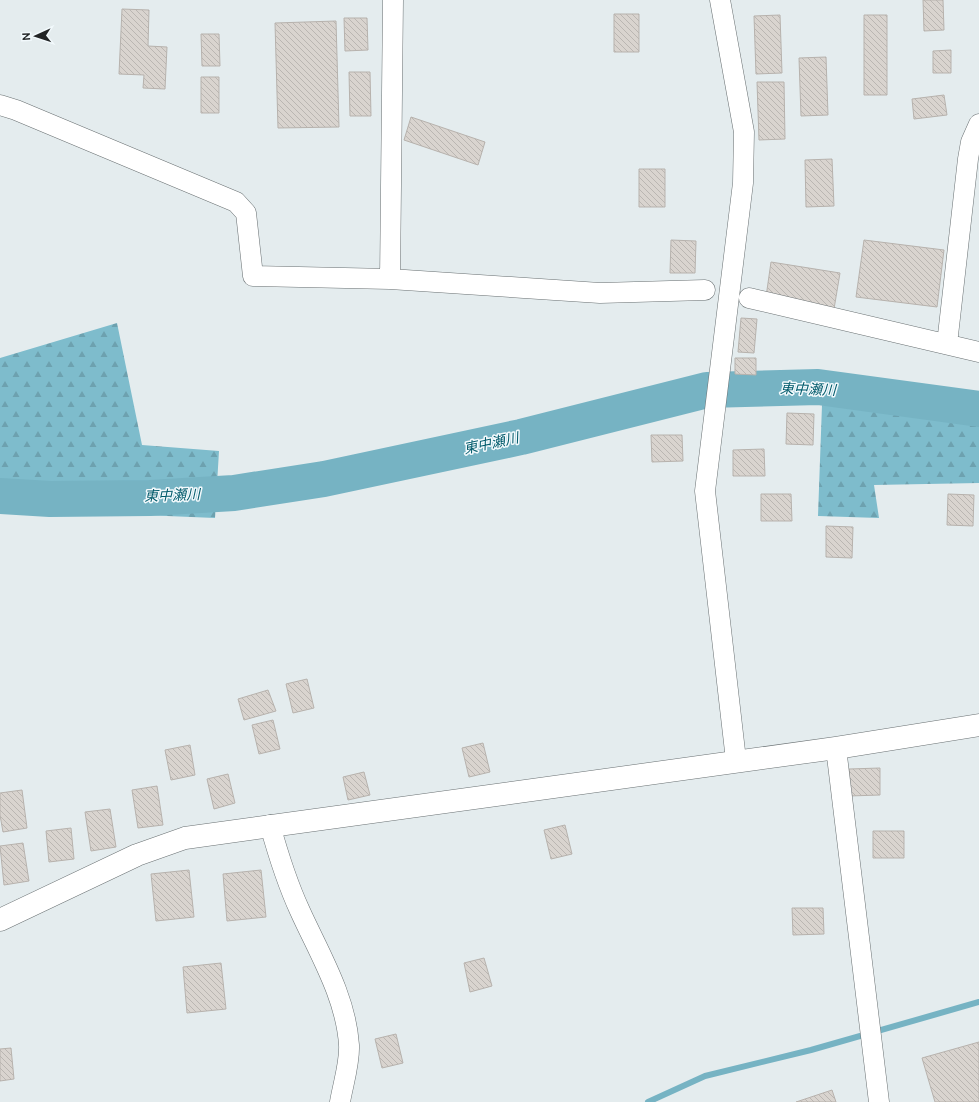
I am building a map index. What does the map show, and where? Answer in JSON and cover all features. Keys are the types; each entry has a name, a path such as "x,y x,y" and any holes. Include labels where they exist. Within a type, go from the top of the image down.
{"street":[{"path":"390,279 393,0"},
{"path":"720,0 744,132 743,183 724,325 718,390 705,491 736,760"},
{"path":"0,105 16,110 236,202 246,213 253,276 390,279 600,293 705,290"},
{"path":"947,344 972,204 968,159 971,142 979,124"},
{"path":"749,298 979,352"},
{"path":"0,920 137,855 178,840 270,825 736,760 836,748 979,725"},
{"path":"836,748 879,1102"},
{"path":"270,825 281,866 299,911 326,964 344,1016 349,1046 340,1102"}],"green space":[{"path":"117,323 142,445 219,451 215,518 0,509 0,358"},
{"path":"822,405 979,418 979,483 874,485 879,518 818,516"}],"building":[{"path":"923,0 943,0 944,30 924,31"},
{"path":"122,9 149,10 148,46 167,47 165,89 143,88 144,75 119,74"},
{"path":"614,14 639,14 639,52 614,52"},
{"path":"780,15 782,73 756,74 754,16"},
{"path":"864,15 887,15 887,95 864,95"},
{"path":"344,18 367,18 368,50 345,51"},
{"path":"336,21 339,127 278,128 275,23"},
{"path":"201,34 219,34 220,66 202,66"},
{"path":"951,50 951,73 933,73 933,51"},
{"path":"826,57 828,115 801,116 799,58"},
{"path":"349,72 370,72 371,116 350,116"},
{"path":"201,77 219,77 219,113 201,113"},
{"path":"757,82 784,82 785,139 759,140"},
{"path":"944,95 947,115 914,119 912,99"},
{"path":"411,117 485,142 478,165 404,140"},
{"path":"832,159 834,206 806,207 805,160"},
{"path":"639,169 665,169 665,207 639,207"},
{"path":"671,240 696,241 695,273 670,273"},
{"path":"864,240 944,250 937,307 856,297"},
{"path":"771,262 840,273 834,309 766,297"},
{"path":"741,318 757,319 754,353 738,352"},
{"path":"735,358 756,358 756,375 735,374"},
{"path":"787,413 814,414 813,445 786,444"},
{"path":"651,435 682,435 683,461 652,462"},
{"path":"764,449 765,476 733,476 733,450"},
{"path":"761,494 791,494 792,521 761,521"},
{"path":"948,494 974,495 973,526 947,525"},
{"path":"826,526 853,527 852,558 826,557"},
{"path":"307,679 314,708 293,713 286,684"},
{"path":"268,690 276,711 244,720 238,699"},
{"path":"273,720 280,749 259,754 252,725"},
{"path":"483,743 490,772 469,777 462,748"},
{"path":"190,745 195,775 171,780 165,750"},
{"path":"880,768 880,795 849,796 849,769"},
{"path":"364,772 370,795 348,800 343,777"},
{"path":"228,774 235,803 214,809 207,779"},
{"path":"157,786 163,825 138,828 132,790"},
{"path":"22,790 27,828 3,832 0,815 0,793"},
{"path":"110,809 116,847 91,851 85,812"},
{"path":"565,825 572,854 551,859 544,830"},
{"path":"71,828 74,859 49,862 46,831"},
{"path":"873,831 904,831 904,858 873,858"},
{"path":"23,843 29,881 4,885 0,846"},
{"path":"189,870 194,917 156,921 151,874"},
{"path":"261,870 266,917 227,921 223,874"},
{"path":"792,908 823,908 824,934 793,935"},
{"path":"484,958 492,986 470,992 464,963"},
{"path":"221,963 226,1009 187,1013 183,967"},
{"path":"396,1034 403,1063 382,1068 375,1039"},
{"path":"979,1042 979,1102 935,1102 922,1058"},
{"path":"11,1048 14,1079 0,1081 0,1049"},
{"path":"832,1090 836,1102 796,1102"}],"waterway":[{"name":"東中瀬川","path":"0,496 50,499 150,498 234,493 324,479 521,437 707,390 818,387 979,409"},
{"path":"648,1102 705,1076 811,1050 979,1002"}]}
